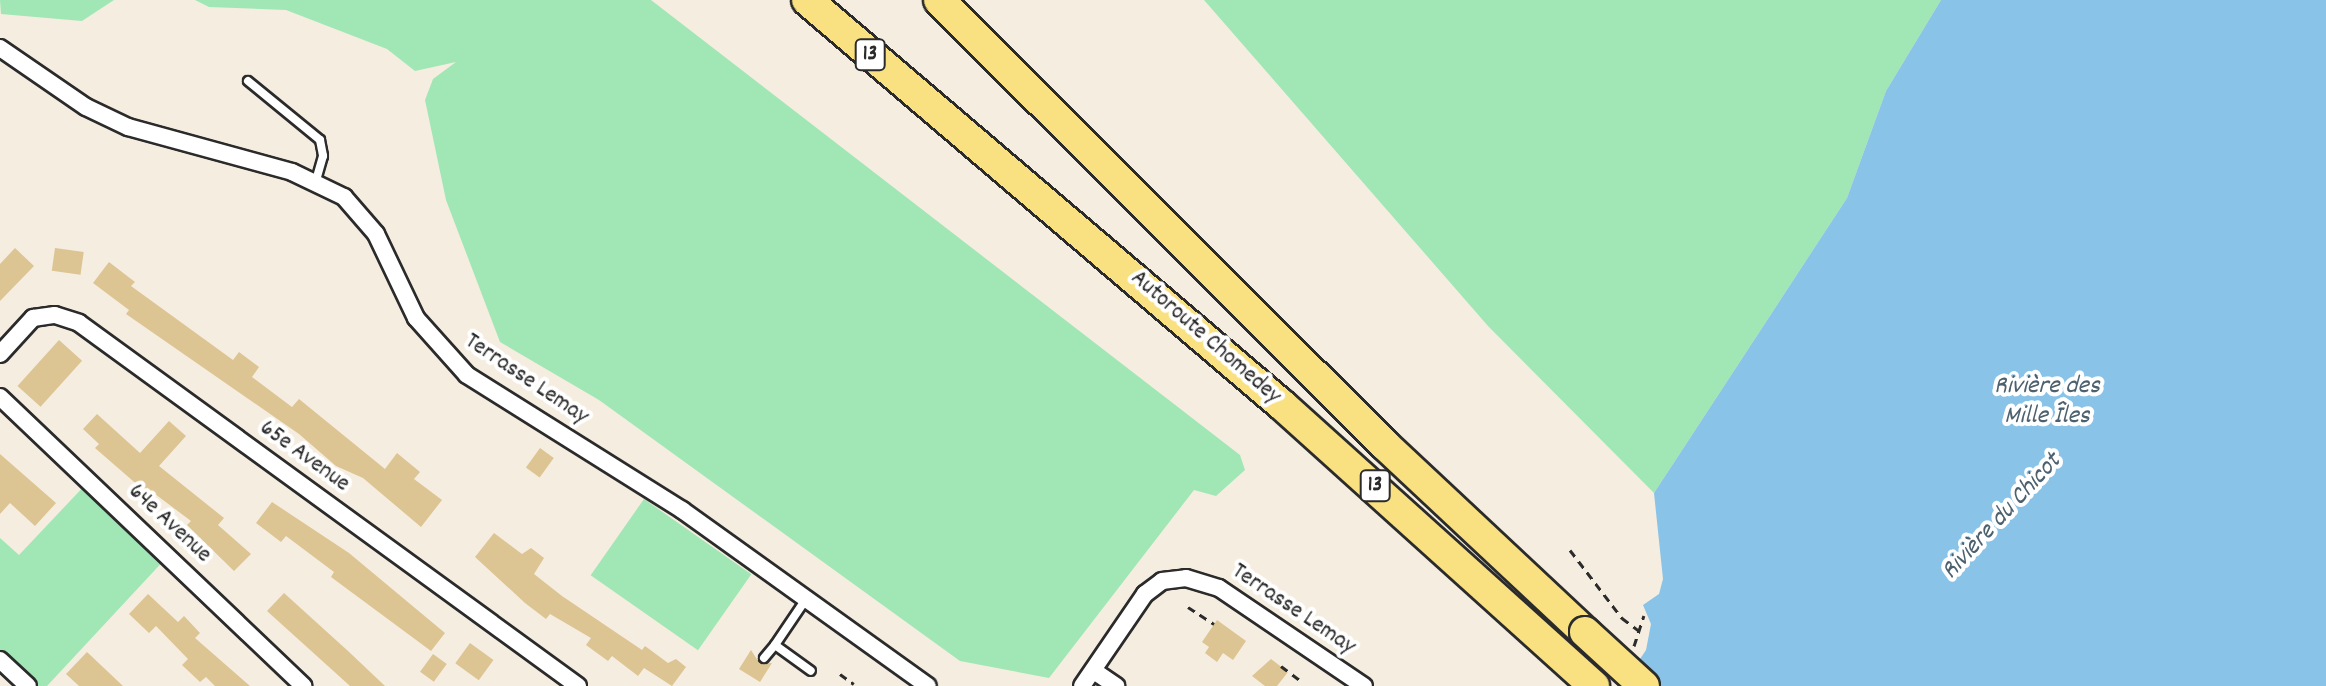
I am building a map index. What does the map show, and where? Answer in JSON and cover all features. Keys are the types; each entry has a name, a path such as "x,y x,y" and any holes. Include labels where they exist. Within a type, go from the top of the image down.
{"highway":[{"name":"Autoroute Chomedey","path":"807,0 1271,395 1594,686"},
{"name":"Autoroute Chomedey","path":"939,0 1385,445 1644,686"}],"street":[{"name":"Terrasse Lemay","path":"0,48 86,107 128,127 316,181 344,197 368,222 416,318 459,368 682,510 928,686"},
{"name":"65e Avenue","path":"0,354 33,318 55,315 79,323 578,686"},
{"name":"64e Avenue","path":"0,397 304,686"},
{"name":"Terrasse Lemay","path":"1082,686 1145,594 1162,581 1186,578 1219,588 1364,686"},
{"path":"0,660 28,686"},
{"path":"1094,671 1116,686"}],"lane":[{"path":"248,81 320,140 323,156 316,181"},
{"path":"764,658 807,598"},
{"path":"775,645 811,671"}],"path":[{"path":"1570,550 1622,618 1639,631"},
{"path":"1188,607 1214,624"},
{"path":"1281,666 1301,681"},
{"path":"840,674 854,684"}],"green space":[{"path":"0,0 114,0 82,21 1,14"},
{"path":"195,0 651,0 1240,455 1245,470 1216,496 1194,490 1049,678 960,661 599,400 500,342 446,200 425,100 433,79 456,62 415,71 387,49 286,10 209,7"},
{"path":"1204,0 1941,0 1886,91 1847,198 1654,493 1488,326"},
{"path":"88,482 168,556 47,686 28,686 0,660 0,538 19,555"},
{"path":"644,499 751,574 698,650 591,575"}],"water":[{"name":"Rivière des Mille Îles","path":"1941,0 2326,0 2326,686 1622,686 1646,650 1651,624 1643,605 1659,594 1663,579 1654,493 1847,198 1886,91"}],"building":[{"path":"15,248 34,266 0,301 0,264"},
{"path":"55,248 84,252 81,275 52,271"},
{"path":"109,262 135,282 131,286 233,360 239,352 259,367 252,377 292,407 299,399 385,469 397,453 420,472 414,479 442,500 421,527 363,478 336,466 299,434 126,314 129,310 93,283"},
{"path":"59,340 82,361 41,407 18,386"},
{"path":"97,414 140,453 169,421 186,436 159,466 224,518 218,525 251,554 234,571 187,525 191,521 151,491 148,494 95,448 99,444 83,429"},
{"path":"540,448 554,458 540,477 526,467"},
{"path":"0,454 56,503 35,526 10,503 0,514"},
{"path":"272,502 349,553 445,633 431,651 331,577 334,572 286,536 281,542 256,523"},
{"path":"494,533 522,554 531,548 544,558 534,574 562,596 642,650 645,646 668,663 676,659 686,667 672,686 644,668 638,676 612,656 608,661 586,645 591,638 550,614 546,619 525,603 475,557"},
{"path":"284,593 385,686 350,686 267,611"},
{"path":"148,594 178,622 184,616 200,633 195,638 250,686 215,686 206,677 200,682 182,665 188,659 156,626 149,633 129,614"},
{"path":"1217,620 1246,641 1233,660 1223,653 1217,662 1205,653 1209,647 1202,642"},
{"path":"470,643 493,660 479,680 455,663"},
{"path":"751,650 760,664 772,663 760,682 739,669"},
{"path":"87,652 123,686 79,686 66,674"},
{"path":"433,654 447,664 434,682 420,672"},
{"path":"1271,659 1288,672 1277,686 1265,686 1252,676"}],"water label":[{"name":"Rivière du Chicot","path":"2002,517"}]}
